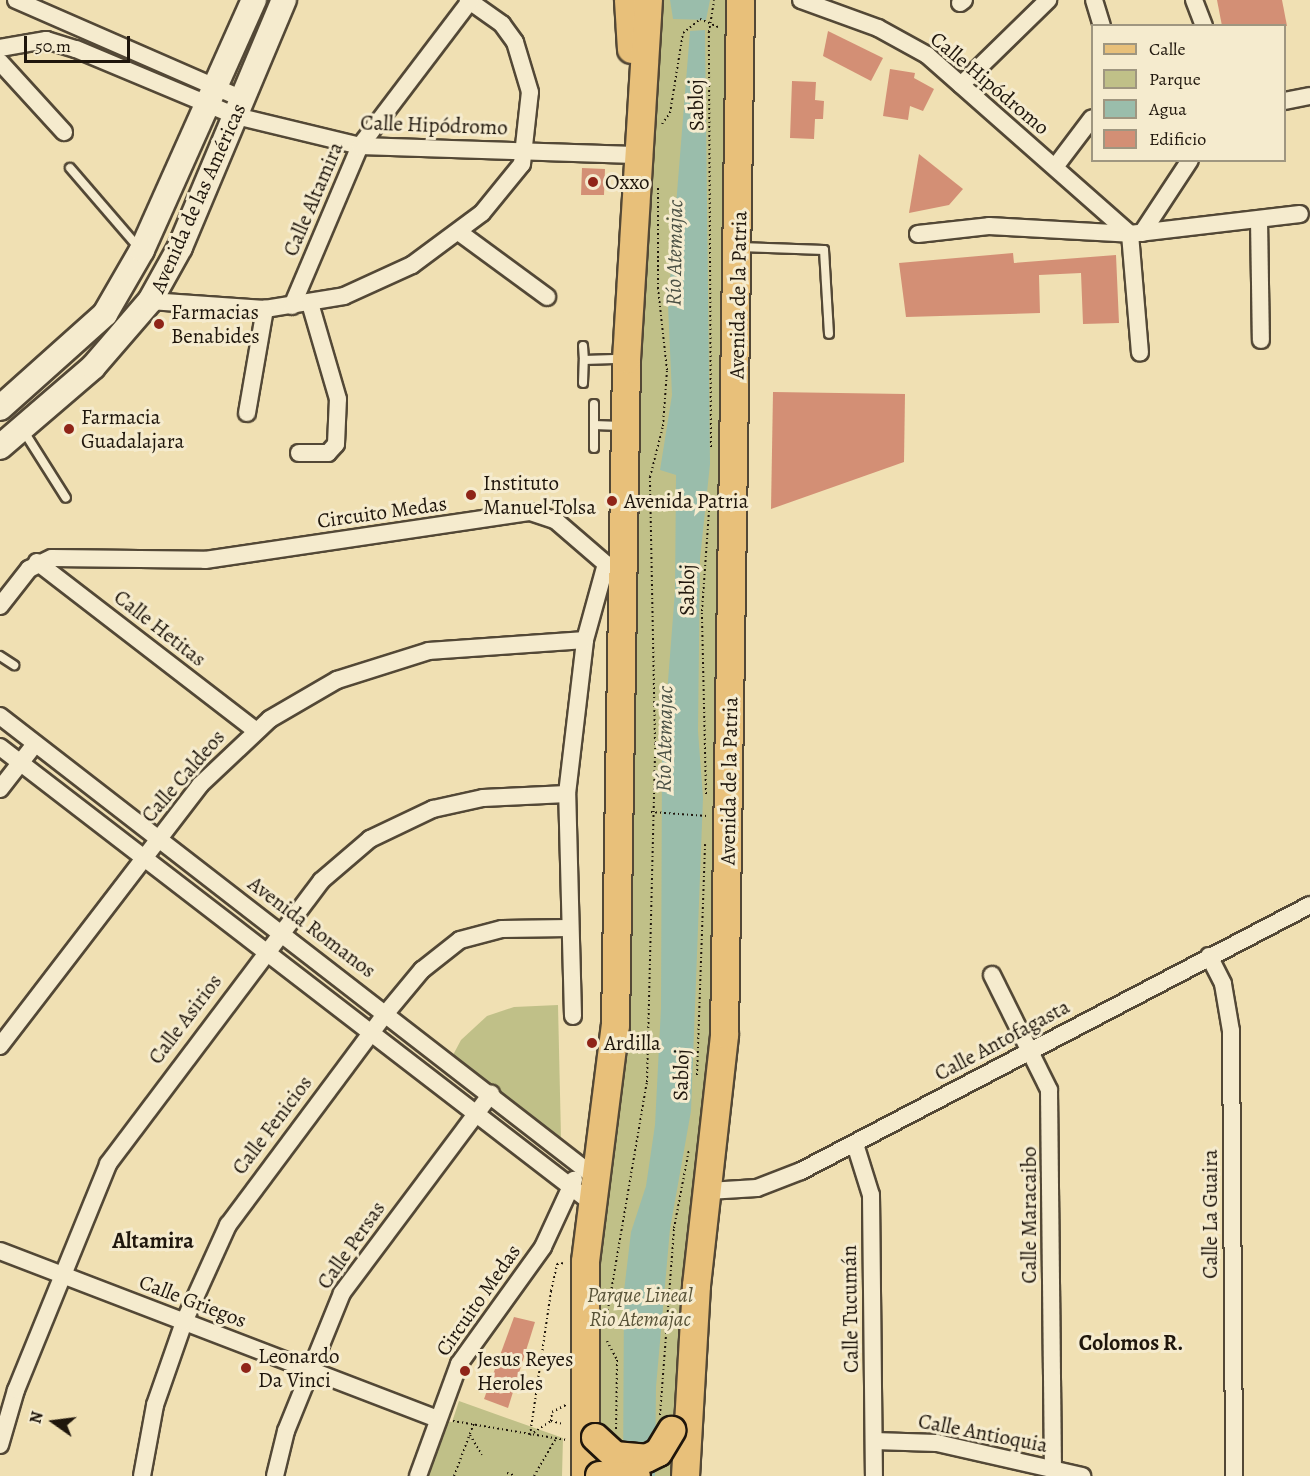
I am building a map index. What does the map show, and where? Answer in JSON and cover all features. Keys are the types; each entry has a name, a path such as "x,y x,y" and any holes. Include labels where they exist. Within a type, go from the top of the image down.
{"main road":[{"name":"Avenida de las Américas","path":"3,401 105,314 142,250 209,96 254,0"},
{"name":"Avenida de las Américas","path":"0,447 114,346 150,301 180,247 284,0"},
{"path":"628,0 635,155"},
{"path":"592,1475 599,1327 584,1183 615,1024 614,559 625,425 635,155 648,0"},
{"name":"Avenida de la Patria","path":"685,1476 693,1328 696,1186 724,1034 742,84 738,37 740,0"},
{"name":"Avenida de la Patria","path":"742,84 756,0"},
{"path":"592,1475 590,1436 599,1327"},
{"path":"590,1436 614,1455 635,1458 658,1452 669,1436 693,1328"},
{"path":"592,1475 636,1476"}],"street":[{"path":"16,0 51,15 209,96"},
{"path":"150,301 265,309 310,303 372,286 460,233 513,180 527,151 530,92 525,65 502,24 469,0"},
{"name":"Calle Altamira","path":"292,306 360,146 469,0"},
{"path":"1094,0 1100,24"},
{"path":"1194,0 1203,24"},
{"name":"Calle Hipódromo","path":"803,1 878,28 927,55 1055,168 1136,233"},
{"path":"961,85 1038,3"},
{"path":"46,40 55,28 51,15"},
{"path":"0,48 46,40 209,96"},
{"path":"0,62 63,132"},
{"name":"Calle Hipódromo","path":"209,96 360,146 635,155"},
{"path":"1286,101 1310,96"},
{"path":"1055,168 1091,119"},
{"path":"1140,353 1136,233 1189,162"},
{"path":"918,234 989,226 1136,233 1300,214"},
{"path":"1258,219 1261,340"},
{"path":"460,233 547,297"},
{"path":"299,453 328,453 336,444 338,399 310,303"},
{"path":"247,413 265,309"},
{"name":"Circuito Medas","path":"37,562 206,560 530,512 555,520 614,559"},
{"path":"573,1016 568,928 567,794 585,640 614,559"},
{"path":"0,606 37,562"},
{"name":"Calle Hetitas","path":"37,562 255,730"},
{"name":"Calle Caldeos","path":"0,1046 142,858 214,768 255,730 300,699 380,664 474,644 585,640"},
{"name":"Avenida Romanos","path":"0,716 387,1012 490,1094 584,1183"},
{"path":"0,789 36,744"},
{"path":"0,747 475,1114 584,1183"},
{"name":"Calle Asirios","path":"0,1444 94,1193 122,1142 265,952 347,856 401,822 483,798 567,794"},
{"name":"Calle Antofagasta","path":"696,1186 780,1181 855,1144 1030,1049 1310,905"},
{"name":"Calle Fenicios","path":"142,1476 155,1405 184,1322 228,1224 387,1012 422,970 460,940 502,929 568,928"},
{"name":"Calle La Guaira","path":"1209,956 1223,984 1231,1031 1234,1476"},
{"name":"Calle Maracaibo","path":"992,975 1045,1076 1051,1106 1053,1469"},
{"name":"Calle Persas","path":"275,1476 310,1370 342,1293 490,1094"},
{"name":"Calle Tucumán","path":"855,1144 871,1195 874,1476"},
{"name":"Circuito Medas","path":"417,1476 436,1419 459,1364 543,1248 584,1183"},
{"name":"Calle Griegos","path":"0,1251 436,1419"},
{"name":"Calle Antioquia","path":"874,1441 937,1443 1082,1476"}],"lane":[{"path":"70,168 142,250"},
{"path":"739,248 824,250 829,334"},
{"path":"583,383 584,346"},
{"path":"584,360 626,359"},
{"path":"594,404 594,448"},
{"path":"594,425 625,425"},
{"path":"22,428 66,498"},
{"path":"0,656 14,665"}],"path":[{"name":"Sabloj","path":"711,450 710,24 714,0"},
{"path":"638,126 664,124 683,33 700,19 738,37"},
{"path":"590,1436 616,1360 599,1327 646,1101 653,596 650,477 666,389 658,240 661,213"},
{"name":"Sabloj","path":"706,827 702,599 711,484"},
{"path":"651,812 707,816"},
{"name":"Sabloj","path":"697,1082 705,838"},
{"path":"669,1436 659,1407 680,1197 696,1186 691,1139"},
{"path":"530,1435 557,1264 570,1266"},
{"path":"530,1435 551,1420 552,1412 573,1396"},
{"path":"551,1420 590,1436"},
{"path":"454,1476 474,1423 556,1440 590,1436"},
{"path":"470,1435 482,1455"},
{"path":"534,1476 556,1440"},
{"path":"507,1473 516,1476"}],"green space":[{"name":"Parque Lineal Rio Atemajac","path":"659,0 734,0 713,1021 670,1476 604,1476 594,1305 627,1052 638,420"},
{"path":"558,1005 561,1138 453,1055 461,1040 487,1016 514,1007"},
{"path":"459,1401 563,1438 562,1476 422,1476 441,1420 452,1422"}],"water":[{"path":"670,0 710,0 706,20 673,19"},
{"name":"Río Atemajac","path":"705,30 710,464 700,559 698,731 703,798 691,1111 670,1229 656,1387 655,1476 623,1476 624,1291 631,1232 646,1186 655,1125 661,1008 662,758 675,591 676,475 660,470 672,395 668,305 690,31"}],"building":[{"path":"1217,0 1282,0 1287,26 1286,24 1222,24"},
{"path":"828,31 883,58 871,81 823,56"},
{"path":"890,69 915,73 914,78 934,89 923,111 910,106 908,120 883,116"},
{"path":"792,81 816,82 815,100 824,101 823,119 815,119 814,139 790,138"},
{"path":"919,154 963,189 949,205 909,213"},
{"name":"Oxxo","path":"582,168 605,169 604,195 581,195"},
{"path":"1013,253 1014,263 1116,255 1119,323 1083,324 1081,273 1039,275 1040,313 906,317 899,263"},
{"path":"773,392 905,394 904,462 771,509"},
{"path":"514,1317 535,1322 508,1408 484,1399"}],"place":[{"name":"Oxxo","path":"593,182"},
{"name":"Farmacias Benabides","path":"159,324"},
{"name":"Farmacia Guadalajara","path":"69,429"},
{"name":"Instituto Manuel Tolsa","path":"471,495"},
{"name":"Avenida Patria","path":"612,501"},
{"name":"Ardilla","path":"592,1043"},
{"name":"Leonardo Da Vinci","path":"246,1368"},
{"name":"Jesus Reyes Heroles","path":"465,1371"}],"district":[{"name":"Altamira","path":"153,1242"},
{"name":"Colomos R.","path":"1131,1344"}]}
